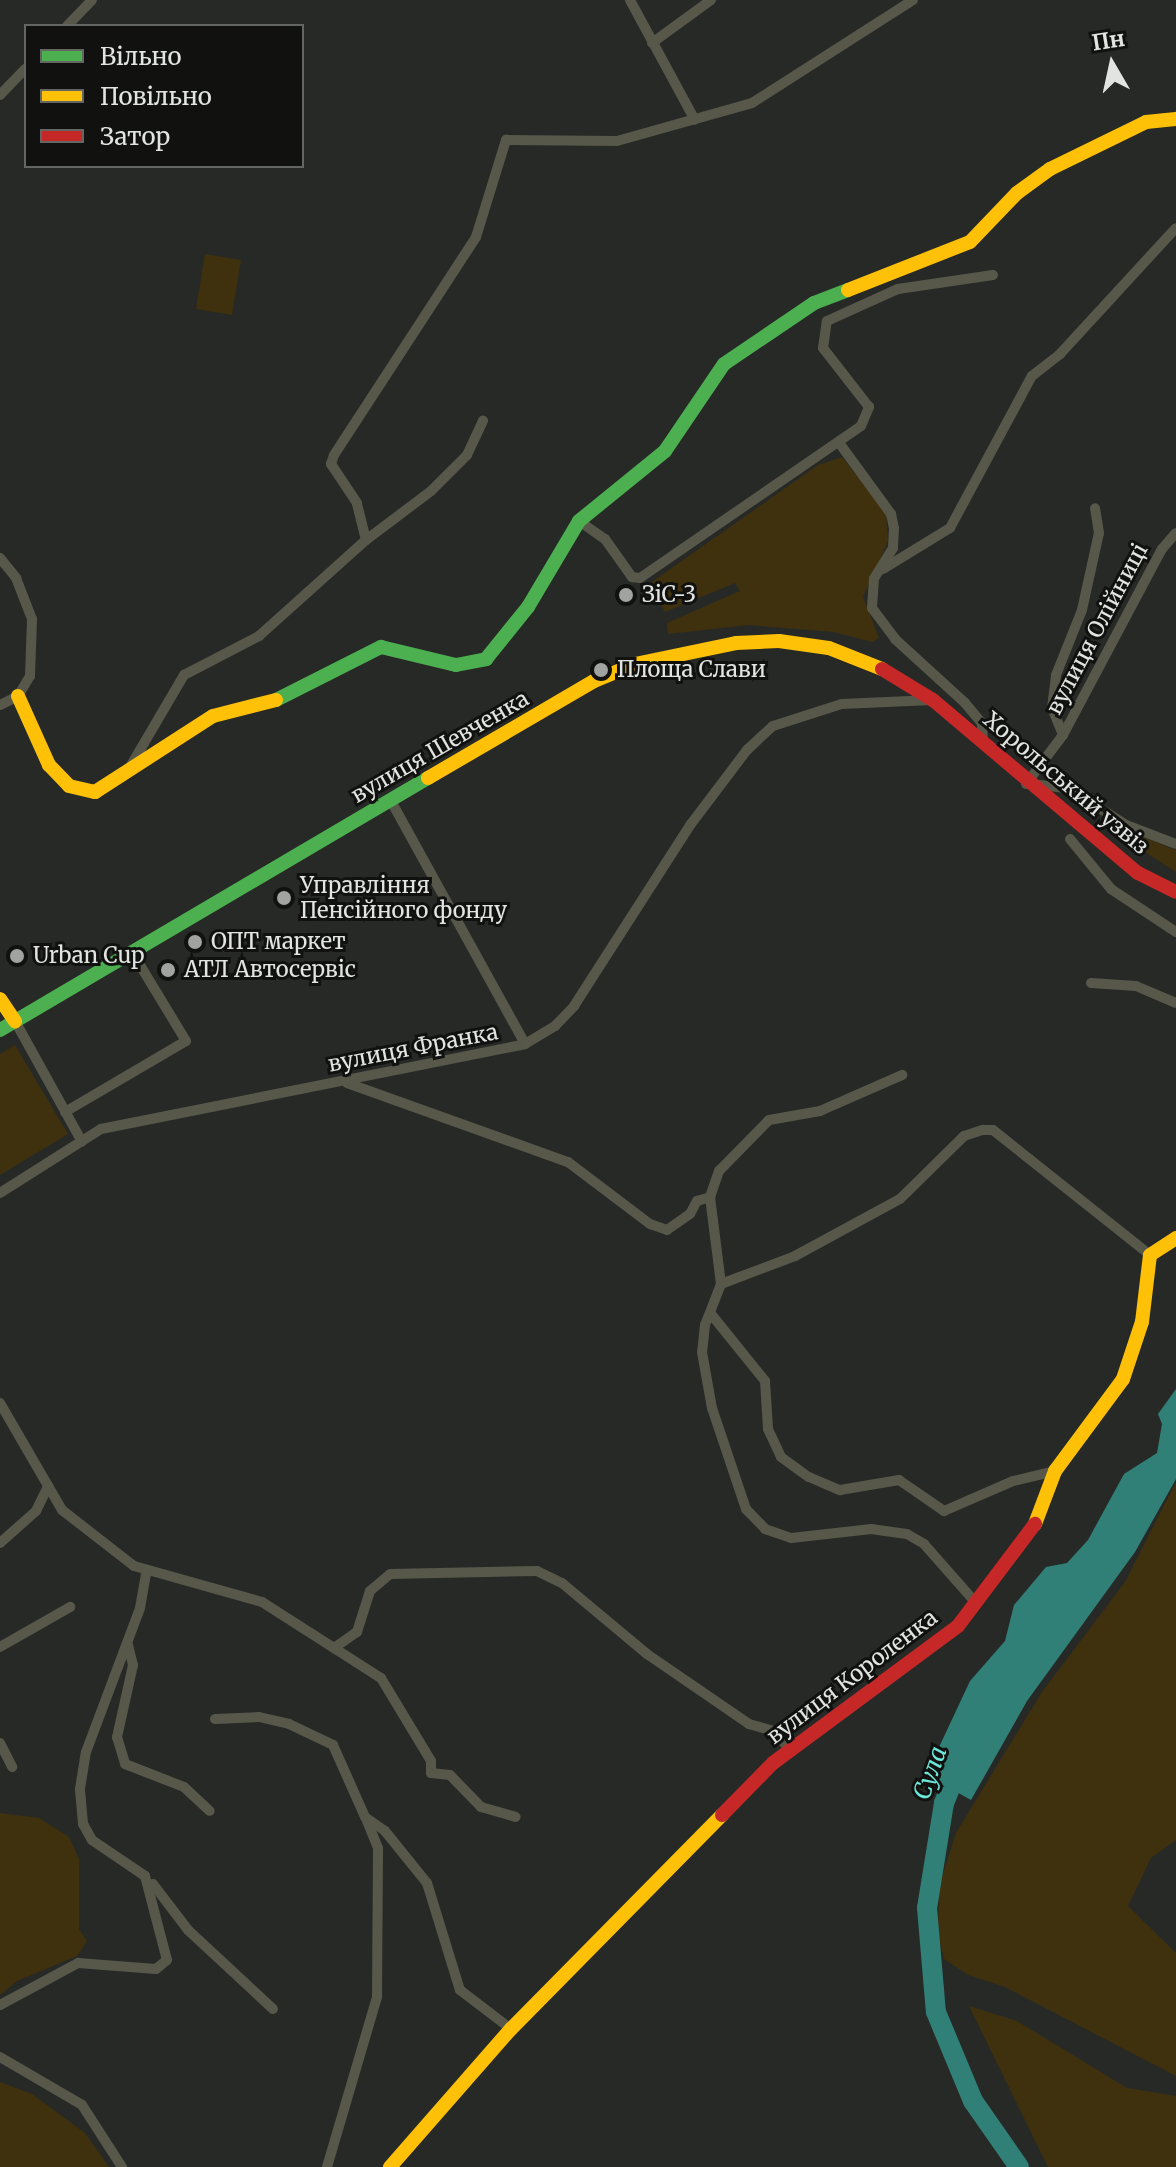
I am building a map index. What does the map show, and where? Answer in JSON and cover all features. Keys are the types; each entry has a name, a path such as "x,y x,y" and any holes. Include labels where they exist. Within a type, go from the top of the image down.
{"street":[{"path":"69,24 92,0"},
{"path":"630,0 695,120"},
{"path":"652,43 711,0"},
{"path":"366,540 357,503 331,464 334,455 476,237 506,140 594,144 695,120 762,97 913,0"},
{"path":"0,95 24,70"},
{"path":"18,696 49,765 69,786 101,791 130,767 213,716 272,702 381,647 456,665 486,659 528,607 579,521 665,451 724,364 788,319 838,292 954,251 1050,169 1146,122 1176,119"},
{"path":"883,569 950,528 1032,376 1060,354 1176,228"},
{"path":"579,521 605,539 636,580 840,444 861,426 869,407 823,348 827,321 898,289 993,275"},
{"path":"130,767 184,675 259,636 366,540 449,473 467,455 483,421"},
{"path":"840,444 891,514 893,548 870,593 880,622 953,688 982,723 983,741"},
{"path":"1063,735 1052,708 1056,675 1082,610 1099,533 1095,508"},
{"name":"вулиця Олійниці","path":"1026,784 1063,735 1162,549 1176,533"},
{"path":"0,558 16,578 32,619 30,676 18,696 0,705"},
{"name":"вулиця Шевченка","path":"0,1030 594,681 694,649 779,641 829,648 891,673 933,700"},
{"name":"Хорольський узвіз","path":"933,700 983,741 1026,784 1138,873 1176,892"},
{"name":"вулиця Франка","path":"0,1193 101,1129 525,1044 555,1026 574,1006 691,824 747,750 773,726 842,704 933,700"},
{"path":"1026,784 1070,789 1126,825 1176,844"},
{"path":"391,801 525,1044"},
{"path":"1070,839 1111,889 1176,932"},
{"path":"65,1112 186,1041 132,952"},
{"path":"1091,983 1136,986 1176,1003"},
{"path":"0,999 82,1142"},
{"path":"902,1075 820,1111 769,1120 719,1171 710,1197 721,1284 702,1352 712,1408 754,1520 777,1536 805,1539 850,1530 907,1534 924,1544 976,1603"},
{"path":"345,1082 568,1162 650,1224 667,1230 690,1214 697,1201 710,1197"},
{"path":"721,1284 795,1256 900,1199 964,1136 983,1130 993,1130 1150,1255 1176,1238"},
{"name":"вулиця Короленка","path":"390,2167 511,2029 789,1749 958,1626 1042,1514 1055,1471 1131,1363 1142,1322 1150,1255"},
{"path":"711,1314 765,1381 771,1440 781,1457 809,1477 840,1490 899,1480 944,1511 1013,1481 1055,1471"},
{"path":"0,1403 62,1510 134,1566 262,1602 381,1678 431,1761 431,1773 450,1775 481,1807 516,1817"},
{"path":"0,1543 36,1511 48,1486"},
{"path":"334,1648 357,1632 370,1591 390,1574 524,1568 562,1583 647,1654 749,1724 774,1731 789,1749"},
{"path":"147,1570 140,1608 86,1752 80,1789 83,1824 92,1840 145,1876 188,1930 273,2009"},
{"path":"0,1647 70,1607"},
{"path":"127,1643 133,1665 117,1737 122,1757 138,1772 184,1787 210,1811"},
{"path":"215,1719 274,1720 333,1745 378,1848 381,1937 377,1997 327,2167"},
{"path":"0,1743 12,1767"},
{"path":"365,1817 419,1868 438,1910 460,1990 511,2029"},
{"path":"0,2005 78,1963 164,1965 167,1957 145,1876"},
{"path":"0,2057 82,2105 122,2167"}],"shaded area":[{"path":"205,254 241,260 232,315 196,309"},
{"path":"842,457 886,513 888,541 863,597 879,638 872,642 834,632 748,625 668,634 667,623 740,591 735,583 665,612 649,584 818,465"},
{"path":"1127,831 1176,850 1176,872 1125,839 1121,833"},
{"path":"15,1045 68,1134 0,1175 0,1054"},
{"path":"1176,1482 1176,1840 1151,1858 1128,1906 1176,1953 1176,2076 1005,1987 968,1975 944,1959 938,1935 939,1886 956,1833 1042,1692 1125,1582"},
{"path":"0,1813 39,1818 69,1837 79,1859 79,1929 87,1941 77,1956 17,1981 0,1995"},
{"path":"969,2006 1017,2021 1127,2088 1176,2096 1176,2167 1048,2167"},
{"path":"0,2082 32,2094 85,2133 109,2167 0,2167"}],"water":[{"path":"1176,1389 1176,1479 1135,1552 1027,1701 971,1800 926,1775 970,1681 1005,1641 1014,1605 1046,1567 1067,1563 1088,1540 1124,1474 1157,1453 1162,1424 1158,1414"}],"waterway":[{"name":"Сула","path":"960,1764 944,1803 927,1908 936,2012 973,2101 1019,2167"}],"traffic: fast":[{"path":"276,700 381,647 456,665 486,659 528,607 579,521 665,451 724,364 814,303 848,290"},
{"path":"0,1030 428,778"}],"traffic: slow":[{"path":"848,290 970,242 1017,193 1050,169 1146,122 1176,119"},
{"path":"428,778 594,681 635,664 736,643 779,641 829,648 882,669"},
{"path":"18,696 49,765 69,786 95,792 213,716 276,700"},
{"path":"0,999 15,1021"},
{"path":"1035,1524 1055,1471 1123,1379 1142,1322 1150,1255 1176,1238"},
{"path":"390,2167 511,2029 722,1815"}],"traffic: jam":[{"path":"882,669 933,700 1138,873 1176,892"},
{"path":"722,1815 773,1763 958,1626 1035,1524"}],"place":[{"name":"ЗіС-3","path":"626,595"},
{"name":"Площа Слави","path":"601,670"},
{"name":"Управління Пенсійного фонду","path":"284,898"},
{"name":"ОПТ маркет","path":"195,942"},
{"name":"Urban Cup","path":"17,956"},
{"name":"АТЛ Автосервіс","path":"168,970"}]}
